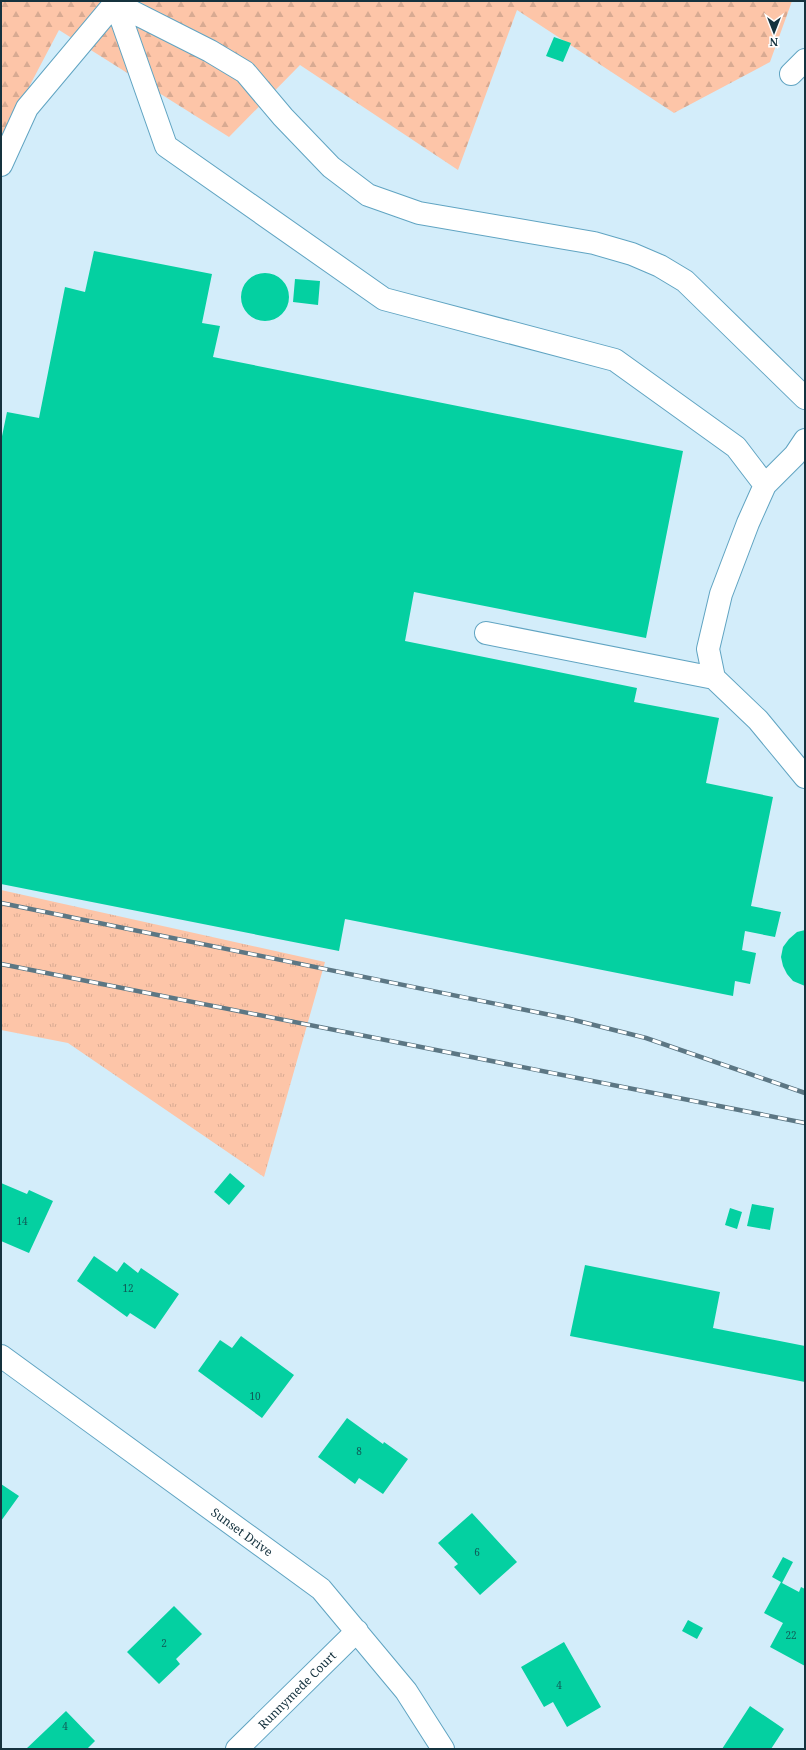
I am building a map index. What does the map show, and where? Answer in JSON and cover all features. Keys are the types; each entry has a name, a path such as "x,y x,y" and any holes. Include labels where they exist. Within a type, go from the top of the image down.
{"street":[{"path":"1,165 27,108 115,2"},
{"path":"115,2 210,51 245,72 282,117 331,167 368,195 419,213 594,243 632,254 660,266 685,281 805,398"},
{"path":"115,2 166,146 384,299 615,360 736,447 765,485"},
{"path":"714,678 708,649 721,594 748,523 765,485 795,455 805,440"},
{"path":"486,632 714,678 758,720 805,777"},
{"name":"Sunset Drive","path":"1,1356 321,1589 406,1691 443,1749"},
{"name":"Runnymede Court","path":"237,1749 357,1631"}],"green space":[{"path":"1,1 792,1 770,62 674,113 517,10 458,170 300,65 229,137 59,30 1,140"},
{"path":"1,890 325,962 264,1177 68,1043 1,1030"}],"building":[{"path":"554,37 571,43 563,62 546,56"},
{"path":"94,251 212,274 202,323 220,326 213,357 683,451 646,638 414,592 405,641 637,688 634,702 719,718 706,783 773,797 751,906 781,912 775,937 745,931 742,950 756,953 750,984 735,981 733,996 345,919 339,951 1,884 1,441 7,412 39,418 65,287 85,292"},
{"path":"265,273 274,275 282,280 287,288 289,297 287,306 282,314 274,319 265,321 256,319 248,314 243,306 241,297 243,288 248,280 256,275"},
{"path":"295,279 320,281 318,305 293,302"},
{"path":"805,930 805,986 793,981 787,974 781,957 783,947 789,939 797,932"},
{"path":"230,1173 245,1186 229,1205 214,1192"},
{"path":"1,1183 27,1194 29,1190 53,1201 29,1253 1,1241"},
{"path":"752,1204 774,1208 770,1230 747,1226"},
{"path":"730,1208 742,1212 737,1229 725,1225"},
{"path":"94,1256 117,1272 124,1262 138,1273 141,1268 179,1294 155,1329 130,1313 127,1317 77,1281"},
{"path":"585,1265 720,1292 713,1328 805,1346 805,1382 570,1336"},
{"path":"241,1336 294,1375 262,1418 198,1371 220,1340 232,1348"},
{"path":"347,1418 383,1444 384,1442 408,1459 383,1494 359,1478 355,1484 318,1457"},
{"path":"1,1484 19,1496 1,1521"},
{"path":"472,1513 517,1562 480,1595 454,1567 458,1564 438,1543"},
{"path":"783,1557 793,1562 782,1583 799,1592 801,1587 805,1589 805,1666 770,1647 783,1623 764,1613 781,1582 772,1577"},
{"path":"174,1606 202,1634 176,1659 180,1664 159,1684 127,1652"},
{"path":"688,1620 703,1628 697,1639 682,1631"},
{"path":"564,1642 601,1707 567,1727 553,1702 544,1707 521,1667"},
{"path":"750,1706 784,1729 771,1749 722,1749"},
{"path":"66,1711 95,1741 87,1749 26,1749"}],"railway":[{"path":"1,903 570,1019 646,1038 805,1093"},
{"path":"1,964 805,1123"}]}
